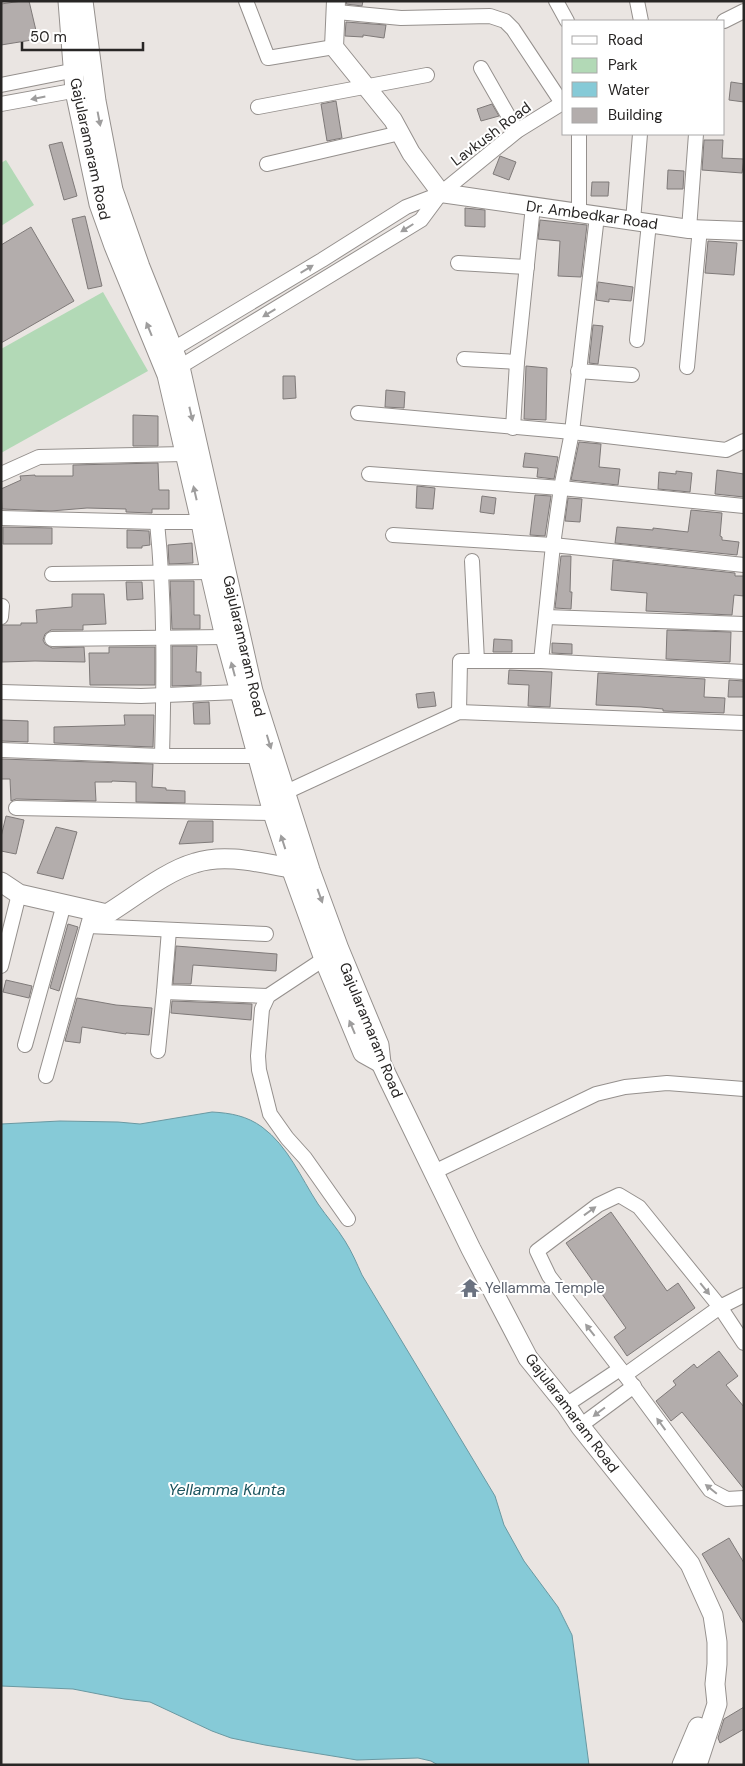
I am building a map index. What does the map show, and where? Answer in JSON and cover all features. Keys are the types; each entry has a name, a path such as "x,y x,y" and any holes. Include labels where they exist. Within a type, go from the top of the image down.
{"main road":[{"name":"Gajularamaram Road","path":"68,1 76,91 99,204 114,246 167,353"},
{"path":"83,1 94,87 113,190 173,370 186,454 210,572 225,637 273,813 324,959 363,1053 381,1063"},
{"name":"Gajularamaram Road","path":"173,370 253,691 284,793 339,949 379,1046 381,1063 472,1249 528,1358 690,1564 713,1615 717,1664 715,1684 717,1704 697,1765"},
{"path":"1,882 19,894 64,904 90,918 108,914 166,876 195,863 222,859 291,868"},
{"name":"Gajularamaram Road","path":"682,1765 715,1684"}],"street":[{"path":"246,1 268,58 334,47"},
{"path":"556,1 566,20"},
{"path":"637,1 641,20"},
{"path":"440,193 411,153 393,120 334,47 337,7 401,18 466,16 498,18 505,21 513,29 562,102"},
{"path":"725,20 744,11"},
{"path":"1,85 91,67"},
{"path":"481,68 517,131"},
{"path":"258,107 427,75"},
{"path":"1,104 94,87"},
{"name":"Lavkush Road","path":"440,193 517,131 562,104"},
{"path":"267,164 400,133"},
{"path":"541,661 561,488 572,432 578,371 588,215 579,135"},
{"path":"637,340 641,222 640,135"},
{"path":"687,367 695,229 696,135"},
{"path":"167,353 406,207 440,193"},
{"path":"173,370 421,220 440,193"},
{"name":"Dr. Ambedkar Road","path":"440,193 695,229 744,231"},
{"path":"513,428 517,362 533,206"},
{"path":"458,263 527,267"},
{"path":"464,359 517,362"},
{"path":"578,371 632,376"},
{"path":"358,413 572,432 726,450 744,441"},
{"path":"1,474 39,457 186,454"},
{"path":"369,474 561,488 744,506"},
{"path":"1,518 201,522"},
{"path":"157,522 162,574 164,637 162,756"},
{"path":"393,535 554,545 744,565"},
{"path":"472,560 478,661"},
{"path":"52,574 210,572"},
{"path":"546,617 744,624"},
{"path":"52,639 225,637"},
{"path":"459,712 460,661 541,661 744,672"},
{"path":"1,692 164,696 240,692"},
{"path":"284,793 459,712 744,723"},
{"path":"1,750 162,756 258,756"},
{"path":"16,808 273,813"},
{"path":"1,966 19,894"},
{"path":"25,1045 64,904"},
{"path":"46,1076 90,918 170,930 266,934"},
{"path":"158,1051 170,930"},
{"path":"324,959 268,996 262,1009 258,1056 261,1081 270,1114 287,1138 305,1158 348,1219"},
{"path":"164,992 268,996"},
{"path":"437,1178 596,1094 625,1086 667,1084 744,1089"},
{"path":"744,1343 720,1307 639,1207 619,1195 598,1205 537,1251 548,1276 634,1386 710,1490 727,1498 744,1498"},
{"path":"566,1405 623,1372 720,1307 744,1296"},
{"path":"580,1426 634,1386"}],"green space":[{"path":"6,160 34,205 1,226 1,163"},
{"path":"103,292 148,371 1,453 1,349"}],"water":[{"name":"Yellamma Kunta","path":"212,1112 226,1113 251,1120 271,1135 287,1153 318,1204 348,1245 362,1275 495,1496 504,1525 524,1561 558,1607 572,1635 589,1765 438,1765 418,1758 357,1760 231,1738 150,1702 73,1689 1,1686 1,1124 60,1121 140,1124"}],"building":[{"path":"29,1 38,39 1,45 1,4"},
{"path":"347,1 363,1 362,6 346,4"},
{"path":"346,22 386,25 384,38 363,35 363,37 345,36"},
{"path":"731,82 744,84 744,102 729,100"},
{"path":"336,101 342,138 327,141 321,104"},
{"path":"492,104 499,116 481,121 477,109"},
{"path":"704,140 723,140 722,158 744,159 742,173 702,170"},
{"path":"62,142 77,196 64,200 49,145"},
{"path":"500,156 516,162 509,180 493,174"},
{"path":"668,170 684,171 683,189 667,189"},
{"path":"592,182 609,182 608,196 591,196"},
{"path":"465,208 485,210 485,227 465,226"},
{"path":"85,216 102,286 88,289 72,219"},
{"path":"540,220 587,225 581,277 558,276 560,241 538,239"},
{"path":"31,227 74,301 1,343 1,245"},
{"path":"708,241 737,243 734,275 705,273"},
{"path":"598,282 633,287 631,301 609,299 609,302 596,300"},
{"path":"593,325 603,326 598,364 589,363"},
{"path":"526,366 547,368 546,420 524,419"},
{"path":"283,376 295,376 296,398 283,399"},
{"path":"386,390 405,392 404,408 385,407"},
{"path":"133,415 158,416 158,446 133,446"},
{"path":"579,442 601,444 599,467 620,469 618,485 571,480"},
{"path":"525,453 558,457 554,479 537,477 538,468 523,467"},
{"path":"158,463 159,490 169,490 169,509 152,509 152,513 126,512 126,509 87,508 51,511 2,509 1,489 21,480 20,476 73,476 73,465"},
{"path":"717,470 744,474 744,497 715,494"},
{"path":"676,471 692,473 690,492 658,489 659,472 676,474"},
{"path":"417,486 435,488 433,509 416,508"},
{"path":"535,495 551,496 545,536 530,535"},
{"path":"482,496 496,498 494,514 480,512"},
{"path":"568,498 582,499 580,522 565,521"},
{"path":"691,510 722,513 720,536 722,540 739,542 737,555 615,543 617,527 653,530 653,528 688,532"},
{"path":"3,527 52,528 52,544 3,544"},
{"path":"127,530 149,531 150,545 142,546 142,548 127,548"},
{"path":"192,543 193,563 169,564 168,545"},
{"path":"561,556 571,556 571,609 555,608"},
{"path":"613,560 735,573 735,576 744,576 744,596 734,595 732,615 646,611 647,593 611,590"},
{"path":"170,581 194,581 194,615 200,615 200,629 172,629"},
{"path":"126,582 142,582 143,599 127,600"},
{"path":"72,594 104,594 106,624 83,625 83,630 51,630 45,634 43,640 45,644 52,648 84,647 85,662 2,662 2,625 37,623 36,610 72,607"},
{"path":"667,630 731,632 730,662 666,659"},
{"path":"494,639 512,640 512,652 493,652"},
{"path":"552,643 572,644 572,654 552,653"},
{"path":"172,646 197,646 196,672 201,672 201,685 172,686"},
{"path":"109,647 155,647 155,685 90,685 89,653 109,653"},
{"path":"509,670 552,672 550,707 528,706 529,685 508,684"},
{"path":"598,673 705,679 704,697 725,698 724,713 663,711 663,709 641,707 596,705"},
{"path":"729,680 744,681 744,697 728,697"},
{"path":"434,692 436,706 418,708 416,694"},
{"path":"209,702 210,724 194,724 193,703"},
{"path":"124,715 154,715 153,747 54,743 54,727 125,725"},
{"path":"1,720 28,721 28,742 1,741"},
{"path":"1,759 153,764 152,787 185,791 185,803 136,802 136,782 112,781 95,782 96,801 16,799 11,801 10,779 1,779"},
{"path":"6,816 24,820 16,854 1,851 1,837"},
{"path":"188,821 213,821 213,842 179,844"},
{"path":"56,827 77,832 63,879 37,873"},
{"path":"68,924 78,927 59,991 50,988"},
{"path":"176,946 277,954 276,971 193,965 191,984 173,984"},
{"path":"6,980 32,986 29,998 3,992"},
{"path":"77,998 116,1005 152,1008 149,1035 126,1034 82,1027 80,1043 65,1041"},
{"path":"172,1001 252,1004 251,1020 171,1013"},
{"path":"611,1212 667,1291 678,1283 695,1308 627,1356 614,1337 626,1328 566,1243"},
{"path":"719,1351 738,1376 726,1385 744,1407 744,1489 682,1412 671,1421 656,1401 676,1385 673,1381 694,1364 697,1368"},
{"path":"729,1538 744,1563 744,1624 702,1554"},
{"path":"744,1707 744,1729 720,1743 718,1738 724,1719"}],"place":[{"name":"Yellamma Temple","path":"470,1288"}]}
